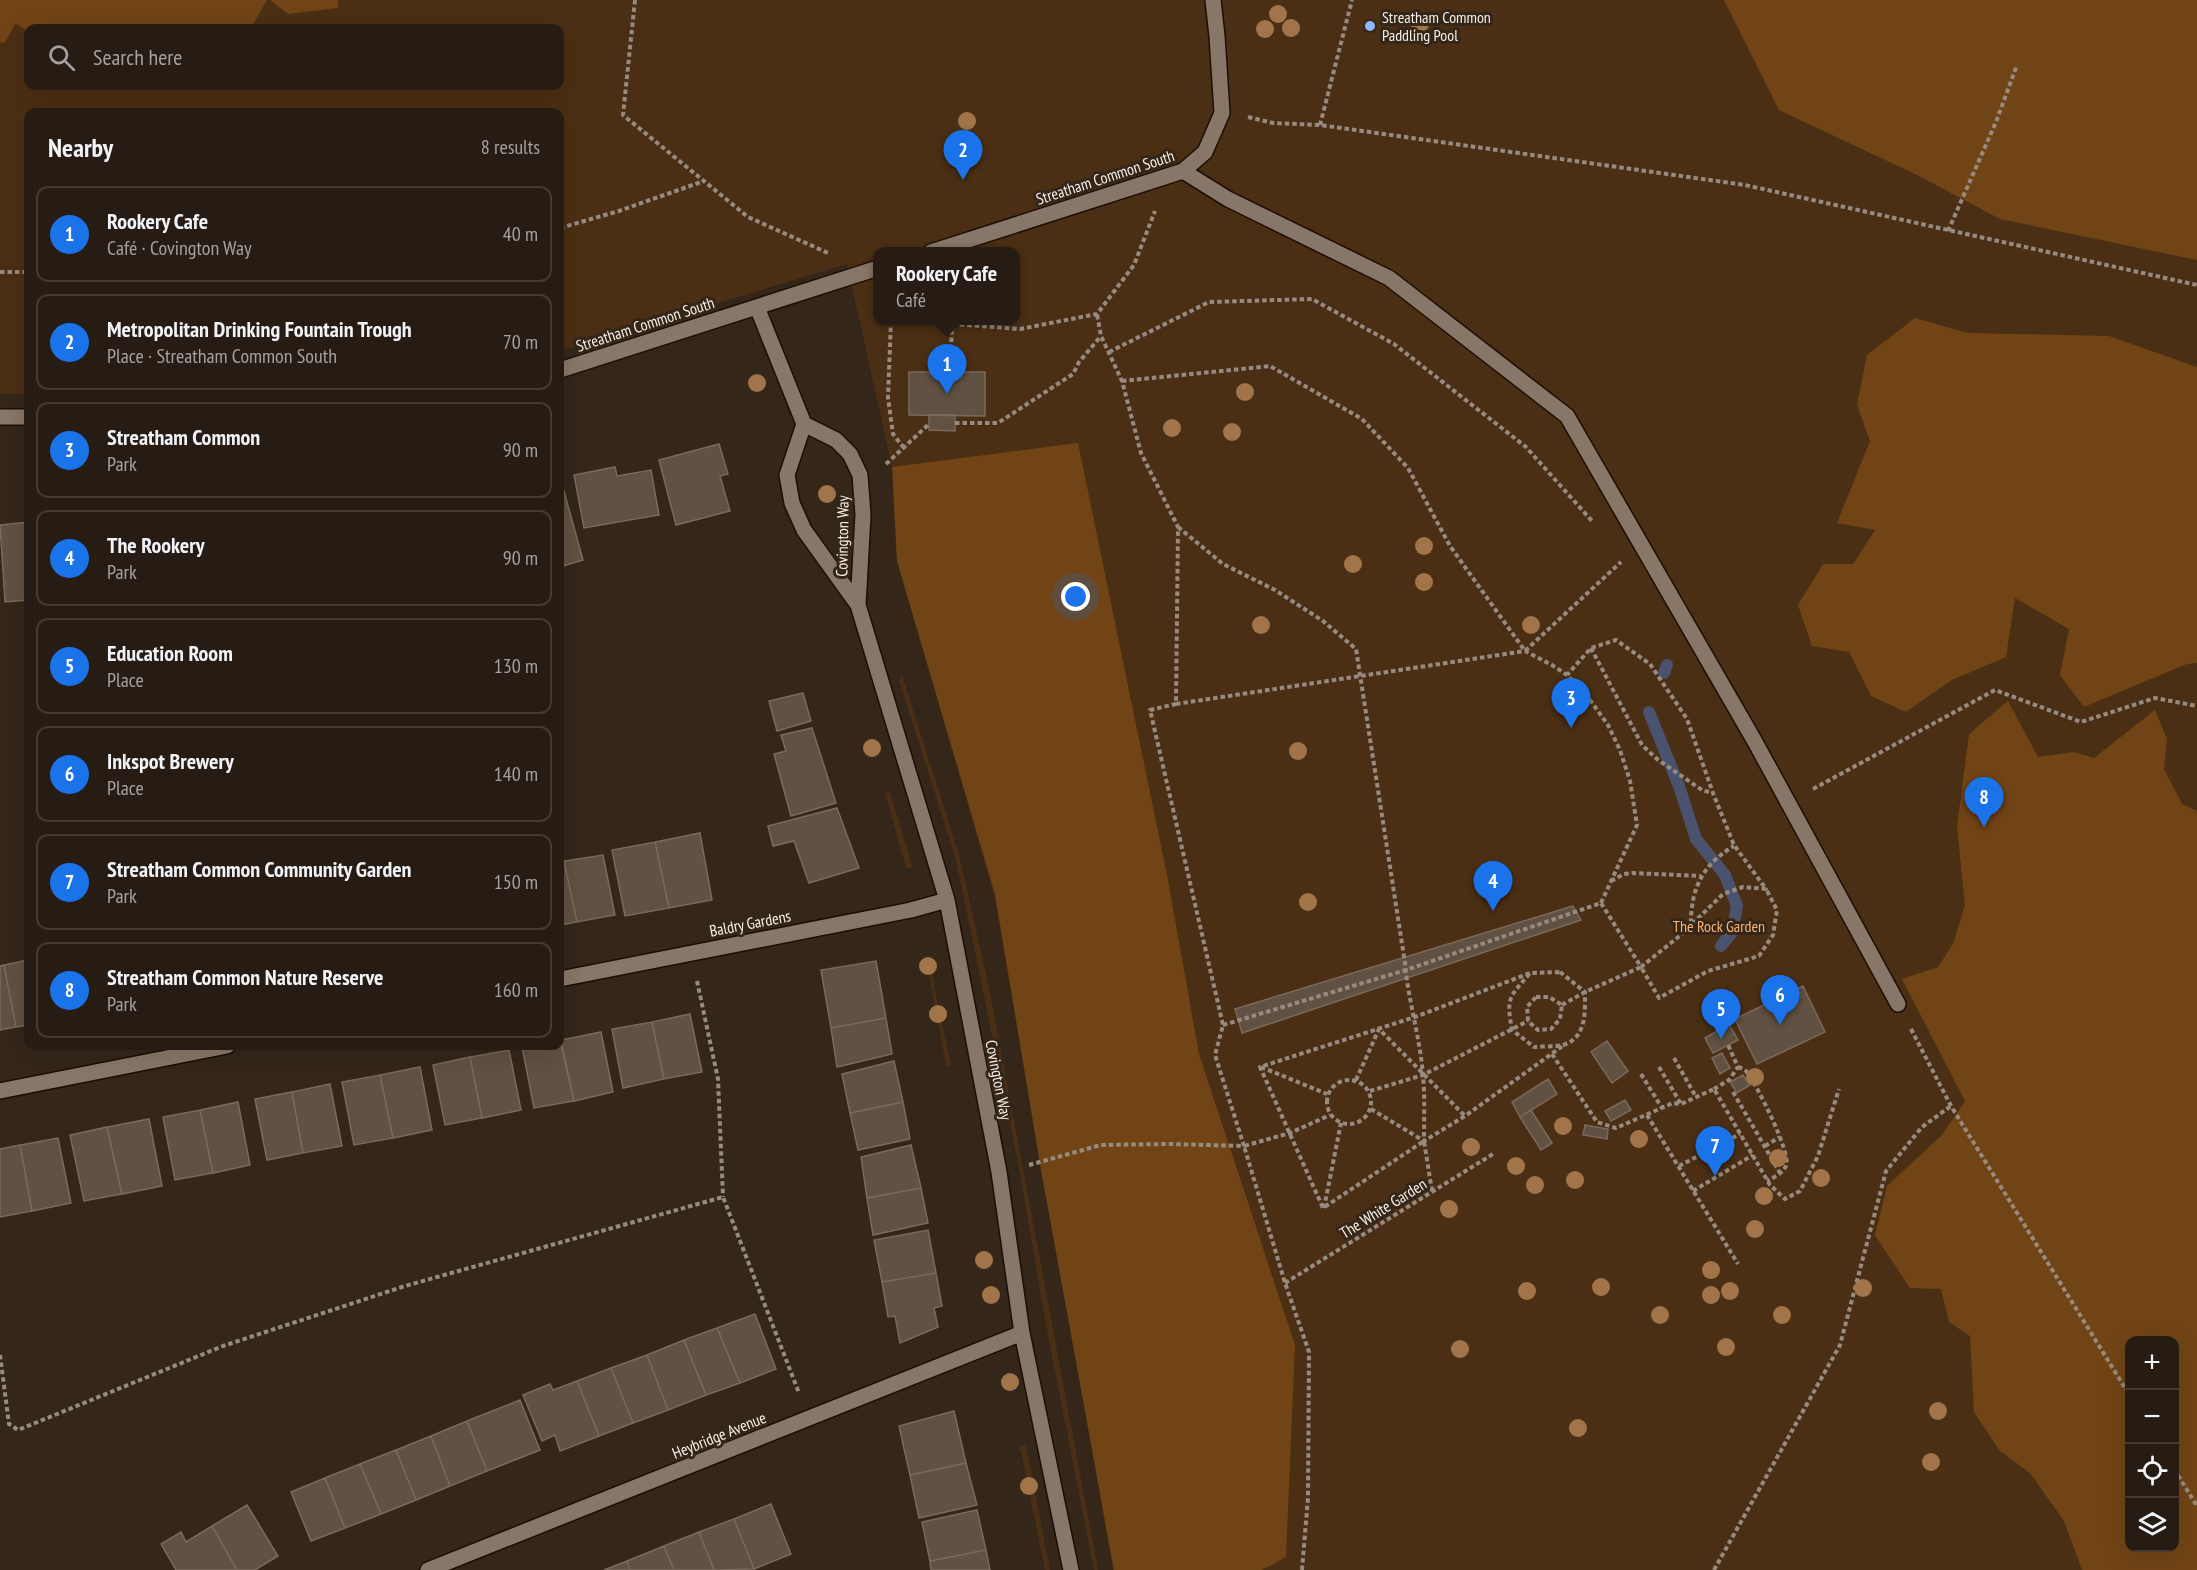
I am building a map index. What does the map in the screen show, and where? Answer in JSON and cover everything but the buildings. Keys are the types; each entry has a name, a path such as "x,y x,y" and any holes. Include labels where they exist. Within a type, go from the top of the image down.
{"street":[{"name":"Streatham Common South","path":"947,247 1183,171 1205,152 1222,113 1213,0"},
{"path":"1183,171 1228,198 1389,278 1568,416 1754,740 1898,1004"},
{"name":"Streatham Common South","path":"564,369 873,270"},
{"path":"757,307 804,424"},
{"path":"0,417 24,417"},
{"name":"Covington Way","path":"858,605 863,515 860,475 850,454 836,440 804,424 787,475 792,503 804,530 858,605 947,900 999,1172 1022,1333 1071,1570"},
{"name":"Baldry Gardens","path":"564,978 917,908 947,900"},
{"path":"0,1091 207,1050"},
{"name":"Heybridge Avenue","path":"428,1570 1022,1333"}],"path":[{"path":"635,0 623,115 748,217 836,256"},
{"path":"1320,125 1352,0"},
{"path":"1948,231 1996,122 2017,65"},
{"path":"1222,113 1273,123 1320,125 1745,185 2197,285"},
{"path":"564,227 619,211 705,181"},
{"path":"960,325 1020,329 1098,314 1134,265 1155,211"},
{"path":"0,272 24,272"},
{"path":"1109,352 1209,302 1312,299 1394,344 1526,447 1595,525"},
{"path":"1098,314 1101,336 1122,381 1141,453 1178,527 1222,564 1275,590 1323,621 1356,649 1408,988 1415,1017 1423,1076 1424,1141 1432,1191"},
{"path":"891,325 888,398 892,434 904,448"},
{"path":"950,372 951,327"},
{"path":"955,423 998,423 1072,374 1101,336"},
{"path":"1122,381 1270,366 1362,418 1408,468 1450,546 1526,651 1567,675 1608,724 1620,750 1630,781 1638,825 1601,903 1406,970 1223,1025"},
{"path":"880,468 929,424"},
{"path":"1176,704 1178,527"},
{"path":"1302,1570 1308,1498 1309,1352 1215,1055 1223,1025 1150,710 1176,704 1526,651 1639,542"},
{"path":"1567,675 1591,648 1616,640 1650,664 1687,719 1734,845 1766,889 1777,910 1773,935 1759,956 1708,971 1659,998 1601,903"},
{"path":"1591,648 1642,744 1658,759 1702,790 1713,793"},
{"path":"1788,802 1995,690 2081,722 2155,698 2197,706"},
{"path":"1691,924 1691,901 1701,876 1720,854 1734,845"},
{"path":"1611,881 1624,874 1632,873 1701,876"},
{"path":"1562,1005 1585,992 1641,968 1682,934 1723,894 1743,887 1766,889"},
{"path":"691,953 718,1079 723,1197 809,1419"},
{"path":"1530,973 1510,996 1508,1008 1512,1030 1534,1047 1565,1045"},
{"path":"1260,1067 1415,1017 1530,973 1563,973 1585,992 1585,1022 1577,1035 1565,1045 1465,1116 1323,1208"},
{"path":"1536,997 1549,997 1562,1005 1560,1019 1551,1029 1538,1030 1528,1021 1526,1010 1536,997"},
{"path":"1898,1004 1951,1106 2126,1390"},
{"path":"1370,1091 1423,1076 1528,1021"},
{"path":"1379,1029 1465,1116"},
{"path":"1356,1080 1379,1029"},
{"path":"1728,1045 1738,1067 1745,1070 1749,1077 1787,1155 1786,1166 1767,1181"},
{"path":"1551,1054 1598,1122 1616,1128 1673,1103 1680,1104 1714,1089 1729,1080 1738,1067"},
{"path":"1674,1059 1696,1097"},
{"path":"1260,1067 1327,1094"},
{"path":"1260,1067 1323,1208"},
{"path":"1659,1067 1680,1104"},
{"path":"1641,1074 1662,1108"},
{"path":"1356,1080 1370,1091 1371,1109 1359,1122 1341,1123 1330,1115 1326,1103 1327,1094 1339,1081 1356,1080"},
{"path":"1714,1089 1767,1181 1785,1199 1800,1191 1818,1156 1839,1089"},
{"path":"1733,1092 1780,1173"},
{"path":"1714,1570 1840,1345 1886,1171 1922,1127 1951,1106"},
{"path":"1371,1109 1424,1141"},
{"path":"1029,1165 1101,1146 1169,1144 1244,1146 1290,1133 1330,1115"},
{"path":"1647,1115 1738,1263"},
{"path":"1323,1208 1341,1123"},
{"path":"1679,1166 1740,1134"},
{"path":"1765,1146 1780,1137"},
{"name":"The White Garden","path":"1286,1283 1493,1154"},
{"path":"1693,1191 1753,1155"},
{"path":"0,1355 9,1424 18,1430 223,1346 393,1290 723,1197"},
{"path":"2179,1476 2197,1506"}],"green space":[{"name":"The Rock Garden","path":"0,0 2197,0 2197,1570 1113,1570 994,895 897,561 892,467 847,264 564,350 564,108 24,108 24,394 0,394"},
{"path":"902,675 959,855 989,987 1098,1570 1094,1570 1046,1325 1019,1167 956,860 899,680"},
{"path":"890,792 913,868 906,868 885,793"},
{"path":"926,958 931,959 935,992 951,1065 946,1066"},
{"path":"1026,1445 1050,1570 1045,1570 1021,1451 1018,1448"}],"shaded area":[{"path":"0,0 267,0 253,24 24,24 24,29 16,23 5,42 0,43"},
{"path":"270,0 338,0 338,8 288,14"},
{"path":"1724,0 2197,0 2197,260 2000,219 1917,175 1779,110"},
{"path":"1915,318 1968,333 2109,336 2197,367 2197,663 2187,664 2084,707 2060,675 2069,629 2015,598 2006,657 1952,680 1906,712 1871,696 1849,652 1812,646 1798,605 1823,564 1853,564 1875,530 1837,523 1870,441 1857,405 1867,355"},
{"path":"1078,443 1168,880 1199,1054 1295,1345 1286,1557 1262,1570 1114,1570 1041,1170 995,894 897,561 892,467"},
{"path":"2008,701 2038,757 2074,752 2094,758 2155,710 2167,739 2164,769 2182,804 2197,811 2197,1570 2082,1570 2064,1521 2030,1473 2000,1451 1974,1412 1970,1336 1949,1322 1941,1289 1910,1288 1875,1235 1887,1186 1942,1135 1965,1101 1902,979 1938,967 1953,944 1965,905 1957,826 1969,734"}],"waterway":[{"path":"1664,673 1667,665"},
{"path":"1649,712 1679,786 1696,839 1725,875 1737,906 1732,932 1721,946"}],"place":[{"name":"Streatham Common Paddling Pool","path":"1370,26"},
{"name":"Metropolitan Drinking Fountain Trough","path":"963,180"},
{"name":"Rookery Cafe","path":"947,394"},
{"name":"Streatham Common","path":"1571,728"},
{"name":"Streatham Common Nature Reserve","path":"1984,827"},
{"name":"The Rookery","path":"1493,911"},
{"name":"Inkspot Brewery","path":"1780,1025"},
{"name":"Education Room","path":"1721,1039"},
{"name":"Streatham Common Community Garden","path":"1715,1176"}]}
